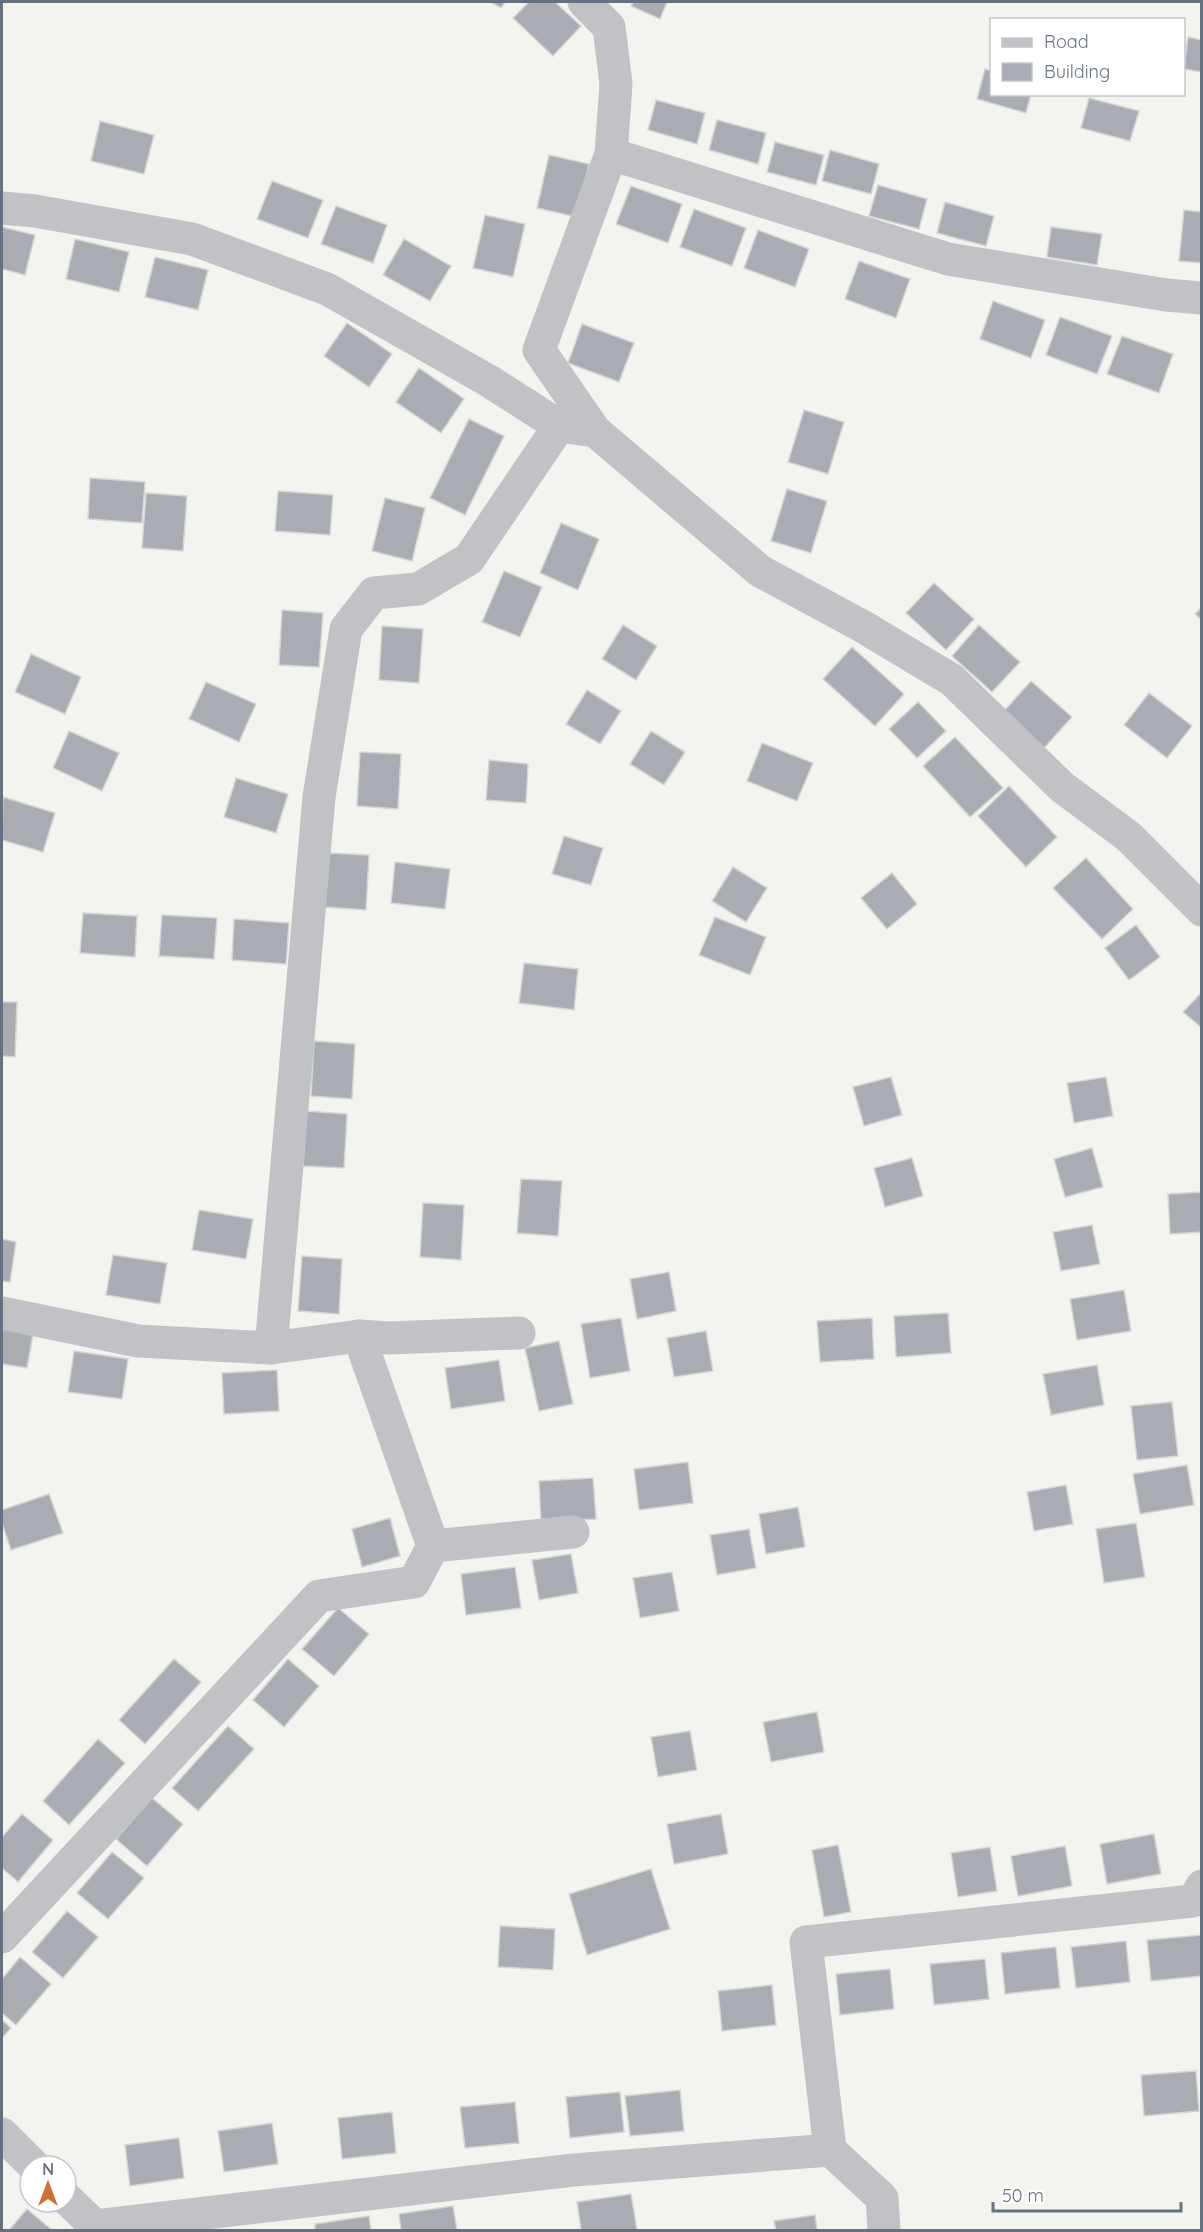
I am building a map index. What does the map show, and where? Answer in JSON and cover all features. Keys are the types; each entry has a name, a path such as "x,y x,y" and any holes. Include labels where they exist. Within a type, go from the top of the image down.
{"street":[{"path":"584,2 609,27 616,84 611,154 539,351 595,431 760,571 862,626 952,681 1062,787 1130,837 1202,910"},
{"path":"611,154 948,259 1166,295 1202,298"},
{"path":"2,208 35,211 192,239 327,289 489,381 559,426 595,431"},
{"path":"271,1348 319,797 346,629 374,593 418,589 469,559 559,426"},
{"path":"2,1313 138,1341 271,1348 359,1336 389,1338 519,1333"},
{"path":"2,1937 319,1596 414,1582 433,1546 359,1336"},
{"path":"433,1546 573,1532"},
{"path":"884,2230 882,2198 830,2150 806,1942 1193,1901 1202,1886"},
{"path":"2,2134 22,2154"},
{"path":"78,2211 93,2228 574,2170 830,2150"}],"building":[{"path":"491,2 505,2 501,8"},
{"path":"529,2 555,2 581,26 553,56 513,18"},
{"path":"633,2 667,2 660,19 631,6"},
{"path":"1188,37 1202,40 1202,72 1185,69"},
{"path":"985,69 990,70 990,96 1030,96 1026,113 977,99"},
{"path":"1089,98 1139,111 1130,141 1081,128"},
{"path":"656,100 705,113 697,144 648,130"},
{"path":"717,120 766,133 758,164 709,150"},
{"path":"100,121 154,135 144,174 91,161"},
{"path":"775,142 824,155 816,185 767,172"},
{"path":"830,150 879,164 871,194 822,181"},
{"path":"549,155 589,164 577,217 537,208"},
{"path":"272,181 323,200 308,238 257,219"},
{"path":"878,185 927,199 919,229 869,216"},
{"path":"631,186 682,204 668,243 616,224"},
{"path":"945,202 994,216 986,246 937,233"},
{"path":"336,206 387,225 373,263 321,244"},
{"path":"694,209 746,228 732,266 680,247"},
{"path":"1184,210 1202,212 1202,263 1179,261"},
{"path":"485,215 525,224 513,277 473,268"},
{"path":"2,227 35,235 25,275 2,269"},
{"path":"1051,227 1102,234 1097,265 1047,257"},
{"path":"758,230 809,249 795,287 744,268"},
{"path":"75,239 129,252 119,292 66,279"},
{"path":"404,239 451,266 430,301 383,275"},
{"path":"155,257 208,270 198,310 145,297"},
{"path":"859,261 910,279 896,318 845,299"},
{"path":"993,301 1045,320 1031,358 980,339"},
{"path":"1060,317 1112,336 1097,374 1046,355"},
{"path":"347,323 392,354 369,387 324,356"},
{"path":"582,324 634,343 619,382 568,363"},
{"path":"1122,336 1173,354 1159,393 1107,374"},
{"path":"419,368 464,399 441,433 396,402"},
{"path":"804,410 844,422 828,474 788,462"},
{"path":"469,419 504,436 465,515 430,498"},
{"path":"90,478 145,482 142,523 88,519"},
{"path":"787,489 827,501 811,553 771,541"},
{"path":"278,491 333,495 330,535 275,531"},
{"path":"146,493 187,496 183,551 142,548"},
{"path":"385,498 425,508 412,561 372,551"},
{"path":"561,523 599,539 578,590 540,573"},
{"path":"504,571 542,587 520,637 482,622"},
{"path":"934,583 974,619 946,650 906,613"},
{"path":"1202,607 1202,620 1195,614"},
{"path":"282,610 323,613 319,667 279,665"},
{"path":"623,625 657,646 636,680 602,659"},
{"path":"979,625 1020,662 992,692 952,656"},
{"path":"382,626 423,629 419,683 379,680"},
{"path":"852,647 904,694 875,726 823,679"},
{"path":"31,654 81,677 65,714 15,692"},
{"path":"1031,681 1072,717 1044,748 1004,711"},
{"path":"206,682 256,704 239,742 189,719"},
{"path":"587,690 621,711 600,744 566,724"},
{"path":"1149,693 1192,726 1167,758 1124,725"},
{"path":"918,702 946,731 917,758 889,729"},
{"path":"69,731 119,753 102,791 53,768"},
{"path":"651,731 685,752 664,785 630,764"},
{"path":"955,737 1003,788 970,817 923,766"},
{"path":"762,743 813,763 797,801 747,781"},
{"path":"360,752 401,754 398,809 357,806"},
{"path":"489,760 528,764 526,803 486,800"},
{"path":"236,778 288,794 276,833 224,817"},
{"path":"1009,786 1057,837 1026,867 978,816"},
{"path":"3,797 55,813 43,852 2,840"},
{"path":"564,836 603,848 591,885 552,874"},
{"path":"328,853 369,855 366,910 325,907"},
{"path":"1086,858 1133,909 1102,939 1053,888"},
{"path":"395,862 450,869 445,909 391,903"},
{"path":"733,867 767,888 746,922 712,901"},
{"path":"892,873 917,904 887,929 861,898"},
{"path":"83,913 137,916 135,957 80,953"},
{"path":"162,915 217,918 214,959 159,956"},
{"path":"715,917 766,937 750,975 699,955"},
{"path":"234,919 289,923 286,964 232,960"},
{"path":"1136,925 1160,957 1129,980 1105,948"},
{"path":"524,963 578,969 574,1010 519,1003"},
{"path":"1202,992 1202,1028 1183,1012"},
{"path":"2,1002 17,1002 15,1057 2,1056"},
{"path":"314,1041 355,1044 352,1099 311,1096"},
{"path":"891,1077 902,1115 864,1126 853,1087"},
{"path":"1106,1077 1113,1116 1074,1123 1067,1083"},
{"path":"306,1111 347,1114 344,1168 303,1166"},
{"path":"1092,1148 1103,1187 1065,1197 1054,1159"},
{"path":"912,1158 923,1196 885,1207 874,1168"},
{"path":"521,1179 562,1181 558,1236 517,1233"},
{"path":"1202,1192 1202,1232 1170,1234 1168,1194"},
{"path":"423,1203 464,1205 461,1260 420,1257"},
{"path":"199,1210 253,1219 246,1259 192,1250"},
{"path":"1092,1225 1100,1264 1061,1271 1053,1232"},
{"path":"2,1239 16,1242 10,1282 2,1281"},
{"path":"113,1255 167,1263 160,1304 106,1295"},
{"path":"302,1256 342,1259 339,1314 298,1311"},
{"path":"669,1272 676,1311 637,1319 630,1279"},
{"path":"1124,1290 1131,1331 1077,1340 1070,1299"},
{"path":"948,1313 951,1353 896,1357 894,1316"},
{"path":"621,1318 630,1371 590,1378 581,1324"},
{"path":"872,1318 874,1359 820,1362 817,1321"},
{"path":"2,1323 34,1329 27,1368 2,1364"},
{"path":"706,1331 713,1371 674,1377 667,1338"},
{"path":"559,1341 573,1404 539,1411 525,1348"},
{"path":"74,1351 128,1359 122,1399 68,1392"},
{"path":"499,1360 505,1401 451,1409 445,1368"},
{"path":"1097,1365 1104,1405 1051,1415 1043,1374"},
{"path":"277,1370 279,1411 224,1414 222,1373"},
{"path":"1172,1402 1178,1456 1137,1460 1131,1406"},
{"path":"688,1462 693,1503 639,1510 634,1469"},
{"path":"1187,1465 1194,1505 1140,1514 1133,1474"},
{"path":"593,1478 596,1519 541,1522 539,1481"},
{"path":"1066,1485 1073,1524 1034,1531 1027,1492"},
{"path":"49,1494 63,1533 11,1550 2,1523 2,1510"},
{"path":"798,1507 805,1547 766,1554 759,1514"},
{"path":"390,1518 400,1556 362,1567 352,1529"},
{"path":"1136,1523 1145,1577 1104,1583 1096,1529"},
{"path":"749,1529 756,1568 717,1575 710,1535"},
{"path":"571,1554 578,1593 539,1600 532,1560"},
{"path":"515,1567 521,1608 466,1615 461,1574"},
{"path":"672,1572 679,1611 640,1618 633,1578"},
{"path":"338,1608 369,1634 334,1676 302,1649"},
{"path":"174,1659 201,1682 145,1744 119,1720"},
{"path":"288,1659 319,1686 284,1727 253,1700"},
{"path":"817,1712 824,1752 771,1762 763,1722"},
{"path":"228,1726 254,1749 198,1811 172,1788"},
{"path":"690,1731 697,1770 658,1777 651,1737"},
{"path":"98,1739 125,1763 69,1825 43,1801"},
{"path":"152,1798 183,1824 147,1866 116,1839"},
{"path":"22,1814 53,1840 18,1882 2,1868 2,1837"},
{"path":"721,1814 728,1854 674,1864 667,1824"},
{"path":"1154,1834 1161,1874 1107,1884 1100,1844"},
{"path":"838,1845 851,1912 824,1917 812,1850"},
{"path":"1065,1846 1072,1886 1018,1896 1011,1856"},
{"path":"990,1847 997,1891 958,1897 951,1853"},
{"path":"112,1852 144,1878 108,1919 77,1893"},
{"path":"651,1869 670,1929 587,1955 569,1894"},
{"path":"67,1911 98,1937 63,1978 32,1952"},
{"path":"500,1926 555,1929 553,1970 498,1967"},
{"path":"1202,1935 1202,1976 1151,1981 1147,1940"},
{"path":"1126,1941 1130,1982 1076,1988 1071,1947"},
{"path":"1056,1947 1060,1988 1005,1994 1001,1953"},
{"path":"20,1957 51,1984 16,2025 2,2013 2,1979"},
{"path":"985,1959 989,1999 934,2005 930,1964"},
{"path":"890,1969 894,2009 840,2015 836,1974"},
{"path":"772,1985 776,2025 722,2031 718,1991"},
{"path":"2,2020 11,2028 2,2038"},
{"path":"1196,2071 1199,2111 1144,2116 1141,2075"},
{"path":"680,2090 684,2131 630,2136 625,2096"},
{"path":"620,2092 624,2132 570,2138 566,2097"},
{"path":"515,2102 519,2143 465,2148 460,2107"},
{"path":"392,2112 396,2153 342,2159 338,2118"},
{"path":"272,2123 278,2164 224,2172 218,2131"},
{"path":"179,2138 184,2178 130,2186 125,2145"},
{"path":"631,2194 637,2230 581,2230 577,2202"},
{"path":"453,2206 457,2230 401,2230 399,2214"},
{"path":"23,2214 33,2214 52,2230 9,2230"},
{"path":"815,2215 817,2230 776,2230 774,2221"},
{"path":"369,2216 371,2230 315,2230 315,2224"}]}
